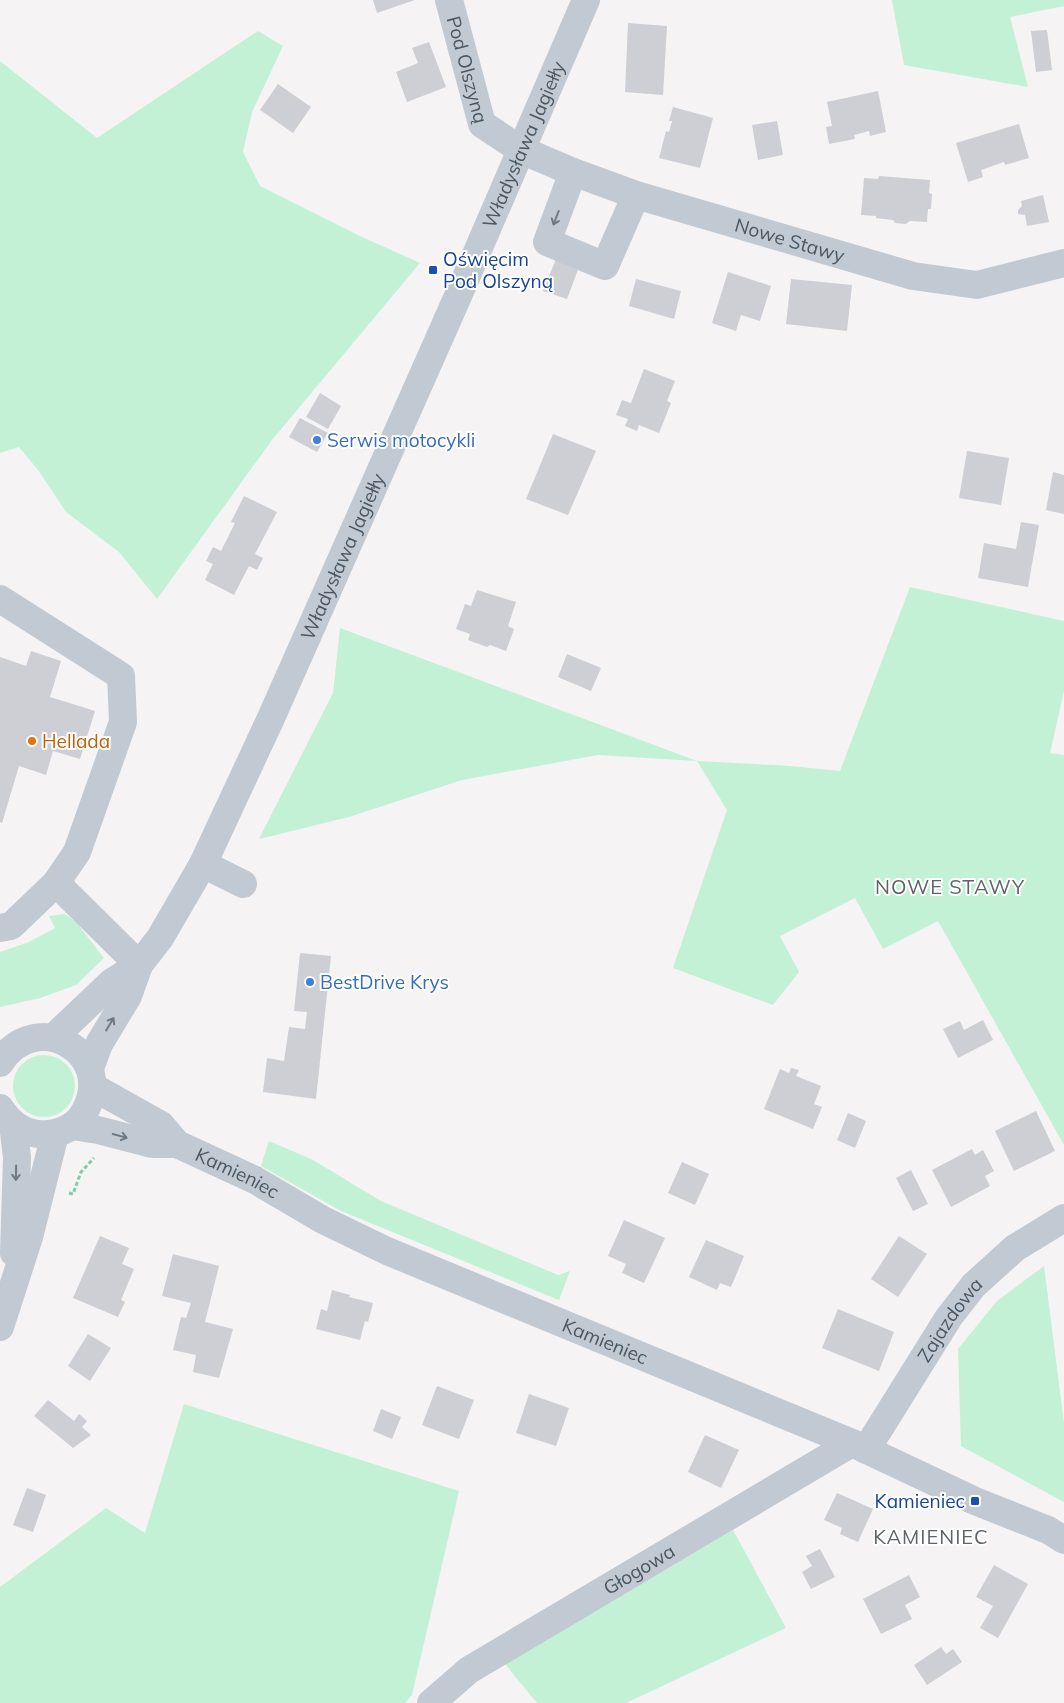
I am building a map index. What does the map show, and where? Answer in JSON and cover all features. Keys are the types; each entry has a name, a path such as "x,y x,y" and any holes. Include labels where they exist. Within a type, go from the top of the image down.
{"street":[{"name":"Pod Olszyną","path":"449,0 482,124 521,150"},
{"name":"Władysława Jagiełły","path":"64,1130 83,1115 91,1102 92,1077 99,1044 128,996 140,964 160,938 203,864 279,700 458,296 586,0"},
{"name":"Nowe Stawy","path":"521,150 636,195 913,276 977,285 1064,263"},
{"path":"574,172 547,242 605,266 636,195"},
{"path":"0,599 121,676 123,722 77,852 56,883 11,926 0,928"},
{"path":"203,864 243,884"},
{"path":"56,883 140,964"},
{"name":"Władysława Jagiełły","path":"54,1037 112,982 140,964"},
{"path":"4,1053 24,1040 39,1036 54,1037 69,1043 82,1054 92,1077"},
{"name":"Kamieniec","path":"92,1077 161,1125 178,1144 255,1180 323,1220 387,1251 859,1447 975,1501 1048,1530 1064,1540"},
{"path":"7,1116 16,1157 13,1282"},
{"name":"Kamieniec","path":"7,1116 26,1131 40,1135 64,1130 98,1130 152,1144 178,1144"},
{"path":"0,1327 13,1282 64,1130"},
{"name":"Zajazdowa","path":"859,1447 948,1317 974,1285 1015,1248 1064,1218"},
{"name":"Głogowa","path":"431,1703 469,1670 859,1447"}],"path":[{"path":"66,1192 73,1194 81,1172 93,1158 98,1156"}],"green space":[{"path":"892,0 1064,0 1064,6 1010,17 1028,87 904,65"},
{"path":"258,31 283,46 252,112 243,152 260,186 362,237 420,263 272,440 157,599 119,552 66,512 38,470 19,447 0,453 0,61 97,138"},
{"path":"910,587 1064,621 1064,691 1050,753 1064,755 1064,1145 938,921 883,949 855,898 780,936 799,972 773,1005 673,968 727,810 697,761 791,766 840,771"},
{"path":"340,628 697,761 598,755 462,780 349,817 259,839 333,693"},
{"path":"65,914 76,922 104,958 76,985 40,998 0,1007 0,952 29,942 55,928 49,916"},
{"path":"44,1055 56,1057 66,1064 73,1074 75,1086 73,1098 66,1108 56,1115 44,1117 32,1115 22,1108 15,1098 13,1086 15,1074 22,1064 32,1057"},
{"path":"269,1141 313,1160 381,1201 558,1275 570,1271 559,1300 341,1211 261,1166"},
{"path":"1044,1266 1064,1423 1064,1502 961,1446 958,1349 997,1301"},
{"path":"184,1404 459,1491 412,1695 405,1703 0,1703 0,1587 106,1508 145,1533"},
{"path":"733,1530 786,1628 626,1703 537,1703 505,1664"}],"building":[{"path":"373,0 415,0 377,13"},
{"path":"628,23 667,26 663,95 625,92"},
{"path":"1047,30 1052,70 1036,72 1031,31"},
{"path":"429,42 446,87 407,102 396,72 418,63 412,48"},
{"path":"278,84 311,107 293,133 260,110"},
{"path":"878,91 886,132 870,136 869,131 854,135 855,139 829,144 826,127 832,126 827,102"},
{"path":"673,107 713,118 700,168 659,158 666,131 669,132 672,121 669,121"},
{"path":"777,121 783,155 758,160 752,125"},
{"path":"1019,124 1029,158 1005,165 1004,162 981,170 983,177 968,182 956,143"},
{"path":"879,176 930,180 929,193 932,194 931,209 928,209 927,222 910,221 906,224 895,223 893,220 876,218 876,216 861,215 864,178 878,179"},
{"path":"1043,195 1049,222 1027,226 1025,215 1018,214 1018,210 1022,206 1021,201"},
{"path":"556,259 579,267 567,299 543,291"},
{"path":"728,272 771,286 760,321 741,315 736,331 712,323"},
{"path":"636,279 681,291 674,319 629,306"},
{"path":"791,279 852,285 847,331 786,324"},
{"path":"644,369 675,381 667,401 671,403 659,433 639,425 637,431 625,426 628,419 616,415 622,400 631,403"},
{"path":"320,393 341,406 328,429 306,417"},
{"path":"300,418 328,433 317,452 289,437"},
{"path":"553,434 596,451 568,515 526,499"},
{"path":"967,451 1009,458 1001,505 959,498"},
{"path":"1053,472 1064,475 1064,514 1046,510"},
{"path":"244,496 277,512 255,554 263,558 257,570 249,566 234,595 205,580 213,564 206,561 213,547 221,551 235,523 231,522"},
{"path":"1021,522 1039,525 1028,587 978,578 984,543 1016,549"},
{"path":"477,590 516,602 508,626 514,629 506,651 468,640 470,634 456,629 465,604 471,606"},
{"path":"31,651 61,661 50,697 95,711 80,759 53,751 46,775 19,766 2,823 0,822 0,657 26,666"},
{"path":"567,654 601,668 591,691 558,677"},
{"path":"300,953 331,956 316,1099 263,1092 267,1058 284,1061 289,1027 305,1029 307,1012 294,1011"},
{"path":"983,1020 993,1040 958,1058 943,1029 960,1021 964,1030"},
{"path":"791,1068 799,1070 796,1076 821,1086 814,1104 822,1107 813,1129 764,1109 780,1069 789,1073"},
{"path":"1036,1111 1055,1151 1014,1171 995,1131"},
{"path":"848,1113 866,1121 855,1148 837,1140"},
{"path":"972,1149 975,1155 983,1150 994,1171 985,1176 990,1186 951,1207 932,1170"},
{"path":"682,1162 709,1174 695,1205 668,1193"},
{"path":"911,1170 928,1204 913,1211 896,1178"},
{"path":"624,1220 665,1238 644,1283 622,1273 626,1264 608,1256"},
{"path":"100,1236 129,1248 122,1264 134,1269 121,1300 125,1302 118,1317 73,1298"},
{"path":"899,1236 927,1254 898,1297 871,1279"},
{"path":"706,1240 744,1256 731,1287 720,1283 717,1290 689,1277"},
{"path":"173,1254 219,1266 205,1322 233,1329 219,1378 193,1372 196,1355 173,1350 181,1317 186,1318 191,1303 162,1296"},
{"path":"332,1290 350,1295 349,1297 373,1303 368,1322 365,1321 360,1340 316,1329 321,1309 327,1311"},
{"path":"838,1309 894,1332 879,1371 822,1348"},
{"path":"88,1334 111,1348 90,1381 68,1366"},
{"path":"437,1386 474,1400 459,1439 422,1425"},
{"path":"529,1394 569,1408 556,1446 516,1433"},
{"path":"48,1400 74,1421 79,1414 87,1421 82,1427 91,1435 73,1448 34,1416"},
{"path":"381,1409 401,1417 392,1439 373,1431"},
{"path":"705,1435 739,1450 721,1488 688,1472"},
{"path":"27,1488 46,1495 33,1532 13,1525"},
{"path":"837,1493 873,1509 858,1542 840,1534 842,1528 824,1520"},
{"path":"820,1549 835,1577 811,1589 802,1572 812,1566 806,1556"},
{"path":"994,1565 1028,1584 998,1638 980,1628 993,1606 976,1597"},
{"path":"909,1575 920,1597 905,1605 912,1619 881,1634 863,1599"},
{"path":"941,1647 946,1654 953,1649 962,1662 927,1685 914,1665"}],"place":[{"name":"Oświęcim Pod Olszyną","path":"433,270"},
{"name":"Serwis motocykli","path":"317,440"},
{"name":"Hellada","path":"32,741"},
{"name":"BestDrive Krys","path":"310,982"},
{"name":"Kamieniec","path":"975,1501"}],"district":[{"name":"NOWE STAWY","path":"950,886"},
{"name":"KAMIENIEC","path":"931,1536"}]}
